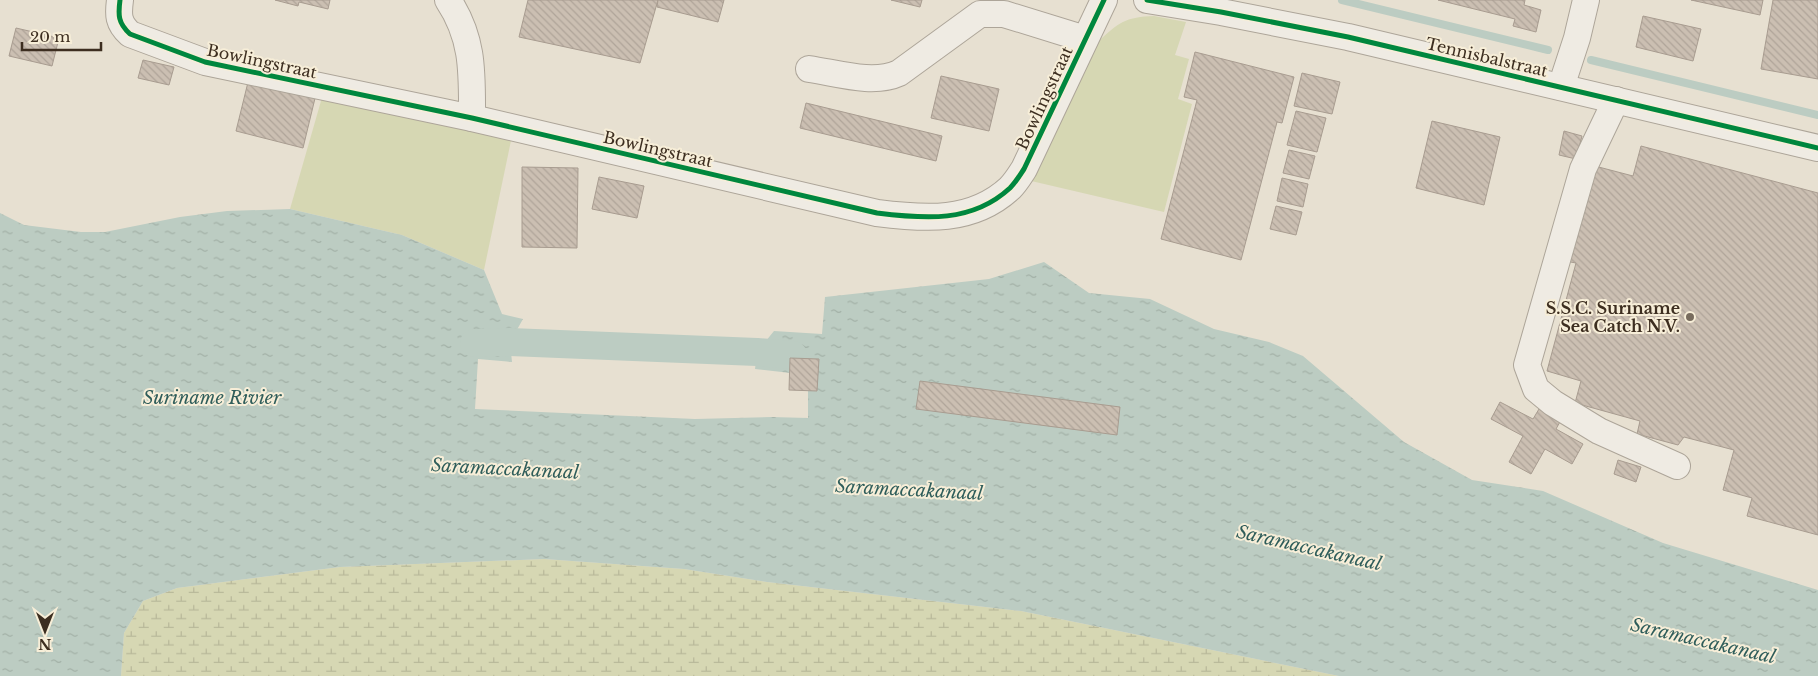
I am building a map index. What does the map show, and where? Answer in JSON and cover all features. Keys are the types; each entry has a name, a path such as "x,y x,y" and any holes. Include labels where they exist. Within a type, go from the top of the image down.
{"street":[{"name":"Bowlingstraat","path":"120,0 119,19 122,26 130,34 205,62 472,118 877,213 919,218 960,214 989,204 1011,187 1024,169 1104,0"},
{"path":"448,0 466,34 472,64 472,118"},
{"name":"Tennisbalstraat","path":"1147,0 1198,4 1348,37 1818,148"},
{"path":"1560,87 1577,38 1586,0"},
{"path":"809,69 875,79 892,77 980,14 1004,14 1085,39"},
{"path":"1616,100 1583,169 1527,365 1536,389 1553,403 1599,431 1677,466"}],"green space":[{"path":"1154,16 1186,22 1175,55 1189,59 1178,99 1192,104 1164,212 1027,180 1099,41 1112,29 1130,19"},
{"path":"323,94 513,131 484,270 402,235 290,209"},
{"path":"544,559 684,569 767,582 1021,611 1339,676 121,676 124,633 143,601 177,588 340,567"}],"water":[{"path":"290,209 402,235 484,270 502,314 523,319 510,342 512,362 478,359 475,409 695,419 808,418 808,375 755,369 757,352 774,331 822,334 825,297 989,279 1044,262 1089,293 1150,299 1214,329 1269,342 1303,356 1404,442 1472,480 1543,491 1663,543 1818,590 1818,676 1339,676 1021,611 767,582 684,569 544,559 340,567 177,588 143,601 124,633 121,676 0,676 0,213 24,225 81,232 105,232 180,217 227,211"}],"building":[{"path":"275,0 330,0 328,9 299,2 298,6"},
{"path":"528,0 658,0 640,63 519,37"},
{"path":"658,0 724,0 718,22 657,7"},
{"path":"891,0 922,0 920,7"},
{"path":"1438,0 1525,0 1524,5 1541,10 1536,32 1513,26 1515,19"},
{"path":"1691,0 1763,0 1760,15"},
{"path":"1773,0 1818,0 1818,79 1761,69"},
{"path":"1643,16 1701,29 1693,61 1636,47"},
{"path":"16,28 59,38 52,66 9,56"},
{"path":"1195,52 1294,77 1282,123 1277,122 1241,260 1161,239 1197,100 1184,97"},
{"path":"143,60 174,67 169,85 138,78"},
{"path":"1302,73 1340,82 1332,114 1294,106"},
{"path":"250,74 317,90 303,148 236,131"},
{"path":"941,76 999,89 989,131 931,118"},
{"path":"806,103 942,136 936,161 800,128"},
{"path":"1296,111 1326,118 1317,152 1287,145"},
{"path":"1432,121 1500,137 1484,205 1416,188"},
{"path":"1564,131 1582,136 1576,159 1559,155"},
{"name":"S.S.C. Suriname Sea Catch N.V.","path":"1641,146 1818,193 1818,535 1747,516 1752,498 1723,490 1734,450 1684,437 1678,445 1637,434 1640,421 1575,403 1581,381 1547,371 1576,263 1565,261 1591,165 1633,176"},
{"path":"1289,150 1315,156 1309,179 1283,173"},
{"path":"522,167 578,168 577,248 522,247"},
{"path":"599,177 644,186 637,218 592,209"},
{"path":"1282,178 1308,184 1303,207 1277,201"},
{"path":"1276,206 1302,212 1296,235 1270,229"},
{"path":"790,358 819,359 817,391 789,390"},
{"path":"920,381 1120,407 1117,435 916,409"},
{"path":"1500,402 1533,419 1539,409 1561,420 1556,429 1583,444 1572,464 1545,449 1531,474 1509,462 1523,436 1491,419"},
{"path":"1618,460 1641,467 1636,482 1614,474"}],"waterway":[{"path":"1342,0 1548,50"},
{"path":"1591,60 1818,115"},
{"path":"474,343 510,342 793,355"}],"cycle path":[{"path":"120,0 120,18 123,26 130,34 205,62 472,118 877,213 913,217 947,216 964,213 980,208 1010,188 1024,169 1104,0"},
{"path":"1147,0 1221,12 1348,37 1818,148"}],"place":[{"name":"S.S.C. Suriname Sea Catch N.V.","path":"1690,317"}],"water label":[{"name":"Suriname Rivier","path":"212,398"},
{"name":"Saramaccakanaal","path":"505,469"},
{"name":"Saramaccakanaal","path":"909,490"},
{"name":"Saramaccakanaal","path":"1309,548"},
{"name":"Saramaccakanaal","path":"1703,641"}]}
